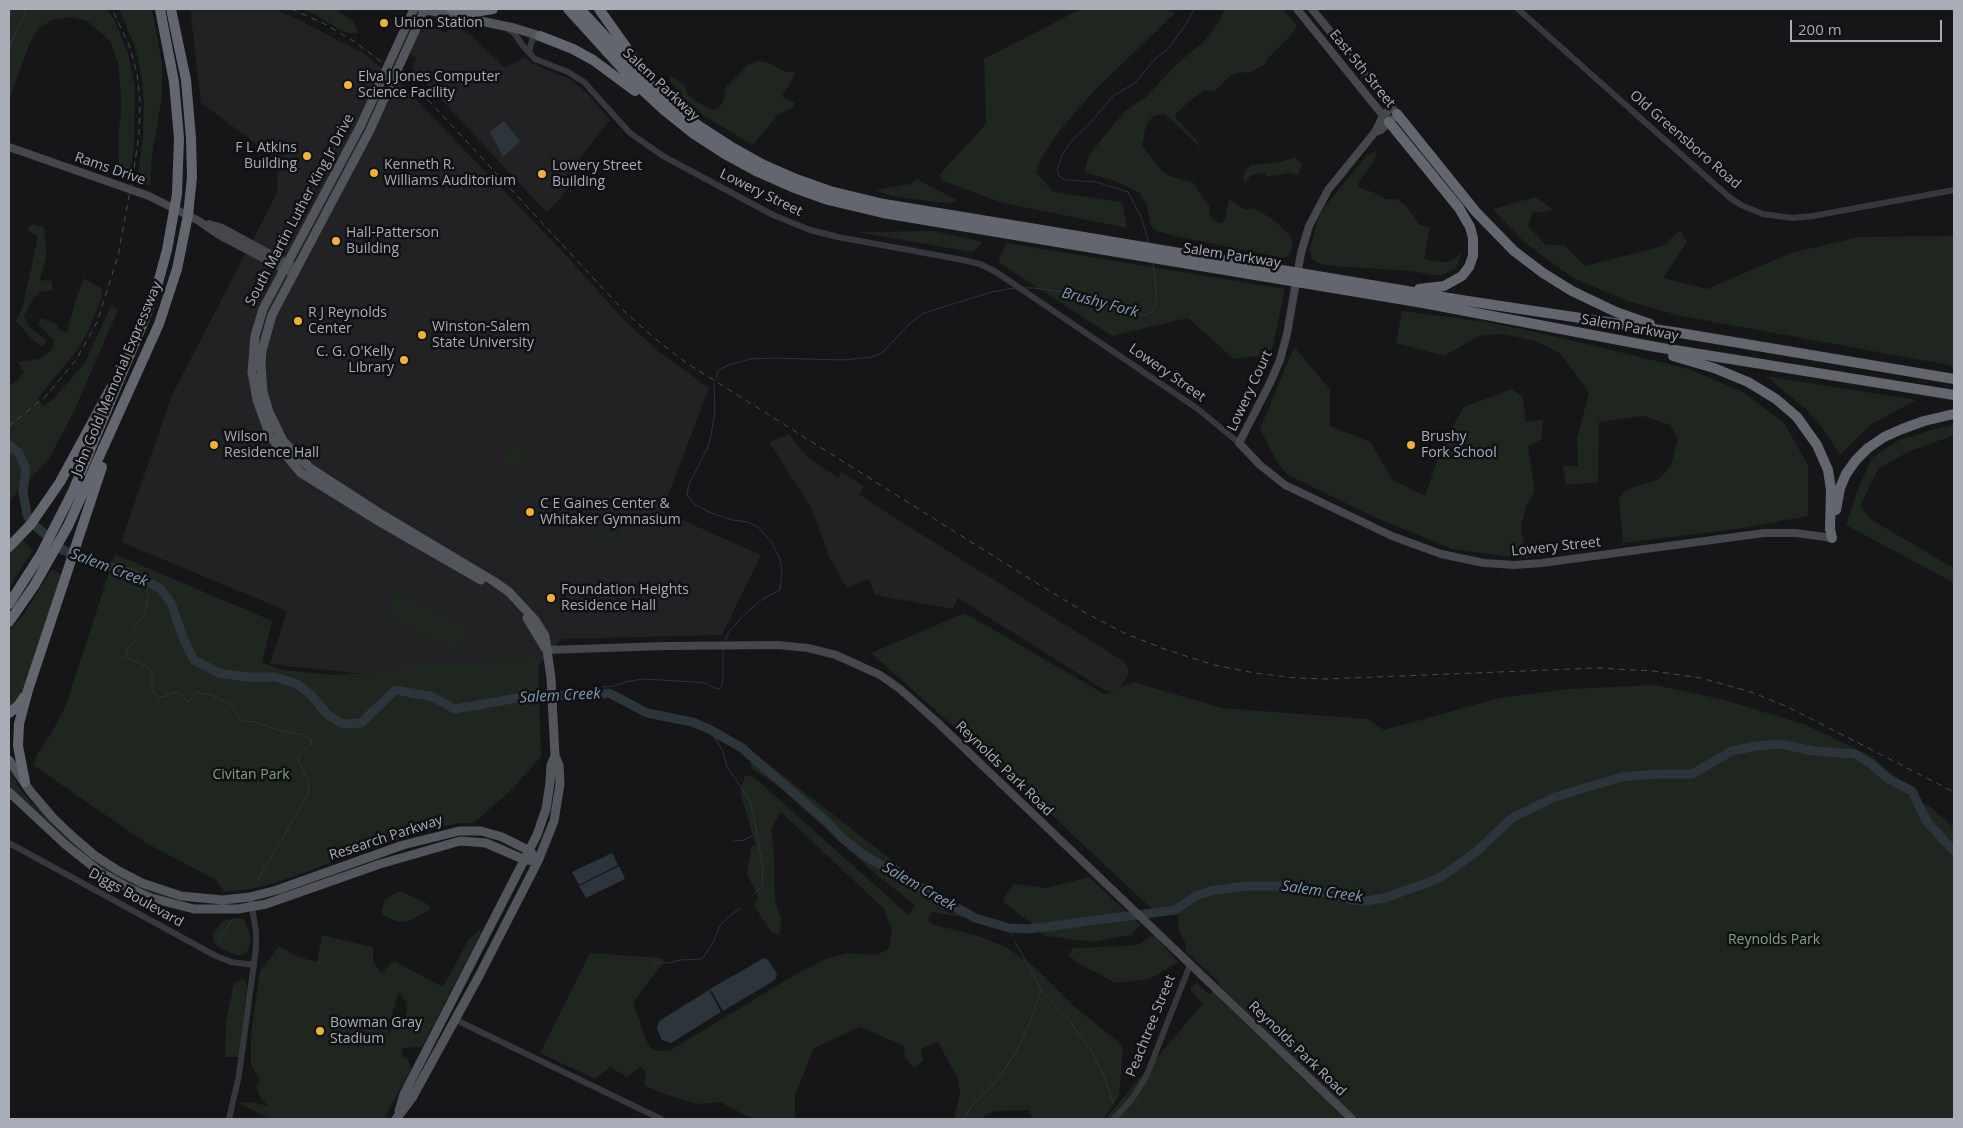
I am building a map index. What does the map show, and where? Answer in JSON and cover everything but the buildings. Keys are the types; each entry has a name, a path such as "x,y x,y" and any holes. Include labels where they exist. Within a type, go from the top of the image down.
{"highway":[{"name":"John Gold Memorial Expressway","path":"9,622 45,558 60,518 110,404 152,301 163,265 174,213 178,176 179,138 177,101 160,9"},
{"name":"John Gold Memorial Expressway","path":"9,604 68,526 166,306 180,261 192,177 190,118 186,80 173,9"},
{"path":"451,9 474,12 493,9"},
{"name":"Salem Parkway","path":"568,9 650,98 679,122 709,144 750,168 792,188 828,200 882,213 1117,246"},
{"name":"Salem Parkway","path":"580,9 631,65 670,103 714,137 779,172 830,191 902,207 1281,274 1403,289 1489,305 1680,333 1954,379"},
{"path":"599,9 629,52 670,103"},
{"path":"540,36 568,47 593,60 679,122"},
{"path":"1394,111 1488,226 1528,263 1558,283 1601,306 1631,318 1680,333"},
{"path":"1386,119 1459,208 1470,227 1474,244 1471,262 1466,272 1458,280 1438,288 1403,289"},
{"name":"Salem Parkway","path":"1315,279 1619,341 1954,395"},
{"path":"1619,341 1725,372 1759,388 1790,411 1812,437 1825,461 1831,490 1830,530 1832,538"},
{"path":"9,548 48,500 65,474 134,345"},
{"path":"25,782 19,752 18,735 28,690 122,408"},
{"path":"1832,538 1835,530 1840,488 1851,467 1861,454 1876,442 1902,428 1954,414"},
{"path":"9,713 18,706 28,690"}],"main road":[{"name":"South Martin Luther King Jr Drive","path":"414,9 360,126 285,265 258,323 252,360 257,400 270,436 301,473 503,594 523,612 546,650"},
{"name":"South Martin Luther King Jr Drive","path":"397,1117 412,1098 479,976 538,861 551,830 558,802 559,766 555,756 545,636 535,620 510,592 468,564 378,512 310,468 283,441 269,412 263,392 261,360 269,324 294,271 369,132 424,9"},
{"path":"424,9 502,27 514,28 540,36"},
{"name":"East 5th Street","path":"1297,9 1386,119"},
{"name":"East 5th Street","path":"1312,9 1394,111"},
{"name":"Lowery Court","path":"1238,443 1280,360 1287,334 1301,253 1313,217 1328,190 1375,132 1381,130 1386,119 1394,111"},
{"name":"Rams Drive","path":"9,147 164,202 199,221 222,228 294,271"},
{"name":"Lowery Street","path":"1238,443 1266,471 1285,485 1408,543 1470,561 1528,564 1770,533 1796,533 1832,538"},
{"name":"Reynolds Park Road","path":"546,650 778,645 823,651 864,667 891,682 937,722 1352,1119"},
{"name":"South Martin Luther King Jr Drive","path":"397,1117 404,1094 541,826 546,809 551,766 555,756"},
{"name":"Research Parkway","path":"9,760 34,796 73,837 106,863 129,877 168,893 195,898 223,900 250,897 277,890 403,845 459,831 481,831 530,850"},
{"name":"Research Parkway","path":"9,792 76,854 106,876 138,893 165,903 194,908 223,910 252,907 280,900 389,861 453,842 472,841 486,843 525,860 538,861"},
{"path":"530,850 538,861"},
{"path":"454,1019 452,1014 466,974"}],"street":[{"name":"Old Greensboro Road","path":"1518,9 1729,197 1741,205 1763,214 1790,218 1813,216 1954,190"},
{"name":"Lowery Street","path":"502,27 515,34 529,53 539,61 568,72 584,82 614,117 646,145 778,217 810,230 972,262 1006,278 1204,414 1238,443"},
{"path":"529,53 532,40 540,36"},
{"name":"Diggs Boulevard","path":"9,843 216,956 231,962 254,965"},
{"path":"229,1119 239,1075 254,965 256,931 250,897"},
{"name":"Peachtree Street","path":"1114,1119 1132,1099 1146,1077 1190,965"},
{"path":"454,1019 661,1119"}],"shaded area":[{"name":"Winston-Salem State University","path":"190,9 273,9 293,17 363,53 402,85 561,250 623,319 658,351 709,388 662,511 761,555 722,635 561,639 536,669 372,675 270,664 287,611 121,542 172,395 277,193 278,160 201,103"},
{"path":"423,22 446,33 451,24 471,35 505,68 525,57 533,64 570,79 587,93 610,120 575,165 580,170 575,175 577,178 547,213 412,68 416,58 409,54"},
{"path":"504,121 520,141 503,157 490,132"},
{"path":"789,434 806,456 838,478 841,472 864,486 859,494 881,509 1123,661 1128,668 1128,675 1121,686 1112,692 1104,690 958,598 952,609 875,595 869,579 847,588 830,559 811,507 769,442"},
{"path":"612,853 618,865 579,885 572,872"},
{"path":"619,866 625,879 586,898 579,886"},
{"path":"764,958 768,960 777,974 775,980 723,1011 710,989"},
{"path":"709,990 721,1012 671,1043 662,1040 657,1029 659,1021"}],"green space":[{"path":"9,9 106,9 114,19 128,54 135,86 134,146 129,181 119,177 118,133 121,117 121,95 118,62 110,41 87,21 71,17 51,20 37,30 29,45 9,100"},
{"path":"119,9 152,9 162,63 162,97 152,154 150,186 137,181 143,137 144,102 141,73 135,47"},
{"path":"301,9 335,9 354,22 358,34 344,32 316,15"},
{"path":"1081,9 1165,9 1175,13 1095,90 1059,131 1040,160 1036,172 1053,192 1122,202 1127,228 1003,203 943,181 939,175 986,124 984,59"},
{"path":"1226,9 1283,9 1296,24 1296,28 1268,58 1264,65 1248,73 1240,72 1231,75 1215,91 1204,90 1176,113 1176,118 1198,142 1200,147 1165,114 1153,116 1146,126 1142,146 1163,172 1172,177 1194,183 1209,205 1210,216 1213,220 1221,223 1225,220 1229,199 1245,210 1253,208 1260,211 1276,222 1289,235 1292,241 1292,249 1288,256 1283,258 1157,231 1151,226 1147,206 1140,193 1113,180 1084,172 1089,155 1125,111 1145,98 1176,65 1202,43 1213,31"},
{"path":"757,61 766,62 786,72 795,71 794,77 782,96 795,103 793,107 777,116 754,144 747,142 703,115 682,96 670,81 670,75 683,84 688,94 697,102 713,110 719,108 723,101 726,87 748,65"},
{"path":"1376,151 1374,161 1359,182 1358,187 1385,199 1397,199 1406,206 1420,225 1430,227 1424,259 1448,262 1456,258 1461,250 1459,262 1454,270 1441,275 1431,275 1413,271 1332,266 1318,263 1312,259 1310,250 1318,219 1326,205 1367,155"},
{"path":"1295,157 1302,165 1298,175 1290,173 1266,177 1266,173 1251,175 1245,183 1243,178 1246,170 1252,165 1280,162"},
{"path":"917,179 957,200 953,203 935,202 892,196 875,190 910,184"},
{"path":"1535,197 1554,210 1533,213 1528,226 1546,245 1564,245 1585,266 1663,246 1680,230 1687,242 1663,278 1707,289 1791,253 1859,237 1954,236 1954,366 1681,316 1627,301 1573,278 1524,242 1493,209"},
{"path":"32,224 43,227 45,233 46,257 40,280 52,281 53,290 40,292 32,300 24,316 29,327 47,341 42,347 16,321 22,308 37,242 37,236 28,231"},
{"path":"934,231 983,242 973,252 856,232"},
{"path":"1006,243 1285,289 1271,354 1234,359 1188,318 1112,336 998,262"},
{"path":"84,278 102,289 101,299 90,327 78,349 37,399 44,406 54,398 84,364 111,306 118,310 75,409 49,459 9,501 9,387 24,373 18,362 39,359 51,351 55,341 38,324 41,318 55,323 60,330 67,332"},
{"path":"1402,311 1487,322 1558,337 1689,369 1745,393 1784,423 1808,465 1808,516 1737,529 1623,543 1619,499 1626,490 1659,479 1671,466 1678,439 1670,425 1644,416 1599,422 1598,482 1566,485 1563,466 1578,466 1577,438 1589,393 1560,353 1536,341 1500,334 1479,336 1444,356 1396,343"},
{"path":"1294,347 1330,389 1330,426 1370,442 1393,480 1425,496 1444,441 1464,407 1512,389 1523,398 1526,422 1543,420 1542,439 1528,446 1535,492 1526,506 1521,528 1524,545 1546,546 1545,555 1521,558 1452,549 1372,516 1288,475 1276,460 1260,429"},
{"path":"1766,376 1916,400 1870,425 1840,455 1825,432 1806,409"},
{"path":"1954,425 1954,435 1908,452 1878,469 1860,506 1872,520 1950,566 1954,566 1954,583 1846,525 1858,489 1872,458 1897,441"},
{"path":"513,444 527,452 516,471 502,463"},
{"path":"589,523 622,538 619,544 588,531 584,532"},
{"path":"22,539 33,550 9,588 9,554"},
{"name":"Civitan Park","path":"115,554 272,621 262,663 283,670 333,675 394,672 407,662 408,665 483,664 483,661 534,657 538,659 541,757 510,791 474,823 458,823 440,827 374,847 275,883 251,889 224,892 216,880 146,843 33,765 37,754 51,734 66,705"},
{"path":"52,569 62,575 21,696 9,710 9,630 24,614"},
{"path":"398,592 468,628 456,653 385,617"},
{"name":"Reynolds Park","path":"965,613 1104,694 1134,682 1222,708 1367,719 1384,730 1499,698 1569,689 1656,685 1725,700 1806,725 1871,756 1899,780 1917,806 1928,805 1954,828 1954,1119 1105,1119 1203,1003 1190,988 1197,983 1209,995 1220,983 1186,952 1185,942 1179,931 1178,914 1154,911 1015,781 871,653"},
{"path":"755,754 916,879 957,907 968,918 932,912 927,920 935,925 976,935 1006,947 1033,966 1077,1009 1123,1047 1119,1097 1103,1119 1034,1119 1029,1110 994,1111 980,1119 954,1119 960,1093 958,1079 938,1042 921,1049 923,1061 914,1068 905,1058 904,1046 860,1027 814,1048 795,1095 795,1119 753,1119 720,1102 696,1104 659,1092 645,1086 646,1072 640,1067 627,1077 610,1067 595,1079 540,1053 590,953 661,958 664,962 633,1002 646,1040 652,1049 656,1051 671,1050 791,977 823,960 847,953 877,955 889,949 892,931 884,909 781,812 771,829 774,851 775,900 782,920 779,934 772,933 754,906 758,896 747,874 752,845 756,846 740,792 745,775 754,777 906,913 909,915 915,905 873,872 779,786 752,769 750,763"},
{"path":"9,768 20,789 30,801 47,814 76,843 175,897 174,899 158,897 119,879 90,860 9,786"},
{"path":"1089,877 1141,925 1131,935 1093,942 1047,936 1003,902 1007,892 1014,884 1047,888"},
{"path":"400,891 426,903 430,910 408,921 398,922 381,914 385,899"},
{"path":"236,918 244,919 251,941 247,952 239,956 215,944 213,936 223,921"},
{"name":"Bowman Gray Stadium","path":"480,930 481,933 422,1047 403,1048 401,1057 408,1060 411,1069 384,1119 270,1119 239,1103 251,1102 268,1106 260,1097 256,1086 260,1081 251,1064 251,1035 260,971 279,946 298,957 317,962 322,935 373,947 373,961 381,973 394,961 443,987 469,939","holes":["398,992 406,1002 407,1011 404,1018 392,1028 387,1036"]},
{"path":"1151,935 1155,936 1178,962 1150,979 1116,983 1076,962 1068,955 1073,948 1140,944"},
{"path":"244,979 247,986 239,1057 225,1057 226,1022 234,982"}],"waterway":[{"path":"9,48 27,9"},
{"name":"Brushy Fork","path":"1149,244 1142,219 1128,192 1096,182 1065,180 1059,176 1057,171 1062,155 1073,139 1091,122 1114,95 1134,84 1156,58 1168,49 1187,23 1194,9"},
{"name":"Brushy Fork","path":"1024,288 1071,293 1114,309 1143,315 1151,313 1155,307 1157,297 1153,263"},
{"name":"Brushy Fork","path":"716,378 718,371 726,366 750,359 843,360 872,357 882,353 909,324 924,313 992,292 1015,288"},
{"name":"Brushy Fork","path":"714,384 715,411 711,435 708,447 689,484 687,495 694,504 709,512 732,520 748,522 758,527 771,541 780,559 782,572 780,590 761,600 743,616 728,633 725,643"},
{"name":"Salem Creek","path":"9,445 19,453 26,469 23,492 27,515 31,522 63,550 131,573 161,589 171,603 184,640 194,660 219,673 245,677 275,677 297,684 311,695 328,715 343,724 361,723 395,690 430,696 455,709 528,696 596,695 609,693 647,713 692,722 709,729 742,748 828,823 842,838 865,856 975,918 1009,928 1029,929 1175,910 1196,896 1210,891 1245,886 1287,886 1352,900 1365,901 1385,898 1442,876 1476,852 1512,818 1555,797 1621,777 1692,774 1732,751 1780,744 1814,751 1855,754 1870,763 1887,778 1912,791 1927,822 1954,851"},
{"path":"134,628 145,614 148,593 145,579"},
{"path":"134,642 127,649 127,657 145,666 152,672 152,691 157,696 163,697 175,692 179,693 189,702 196,692 211,695 230,704 242,721 256,722 278,730 303,735 312,740 311,744 298,756 298,761 308,781 309,792 258,880"},
{"name":"Brushy Fork","path":"596,695 603,687 643,679 705,683 717,689 721,688 723,680 723,649"},
{"path":"709,729 723,751 727,767 750,800 757,833 744,840 734,841"},
{"path":"754,894 762,886 763,869 757,834"},
{"path":"653,963 702,959 713,943 720,926 740,908"},
{"path":"219,940 232,920"},
{"name":"Salem Creek","path":"1009,928 1013,936"},
{"path":"1015,942 1044,994 1070,1021 1090,1049 1105,1078 1114,1105"},
{"path":"963,1119 972,1106 995,1083 1017,1051 1033,1015 1041,990"}],"railway":[{"path":"9,426 46,396 76,360 97,322 118,256 139,134 140,101 137,73 129,45 112,9"},
{"path":"291,9 323,23 355,42 411,84 430,102 622,309 653,337 688,364 1030,579 1086,613 1124,633 1167,650 1214,665 1296,678 1327,679 1597,668 1653,671 1701,678 1751,692 1788,707 1954,792"}],"place":[{"name":"Union Station","path":"384,23"},
{"name":"Elva J Jones Computer Science Facility","path":"348,85"},
{"name":"F L Atkins Building","path":"307,156"},
{"name":"Kenneth R. Williams Auditorium","path":"374,173"},
{"name":"Lowery Street Building","path":"542,174"},
{"name":"Hall-Patterson Building","path":"336,241"},
{"name":"R J Reynolds Center","path":"298,321"},
{"name":"Winston-Salem State University","path":"422,335"},
{"name":"C. G. O'Kelly Library","path":"404,360"},
{"name":"Wilson Residence Hall","path":"214,445"},
{"name":"Brushy Fork School","path":"1411,445"},
{"name":"C E Gaines Center & Whitaker Gymnasium","path":"530,512"},
{"name":"Foundation Heights Residence Hall","path":"551,598"},
{"name":"Bowman Gray Stadium","path":"320,1031"}]}
